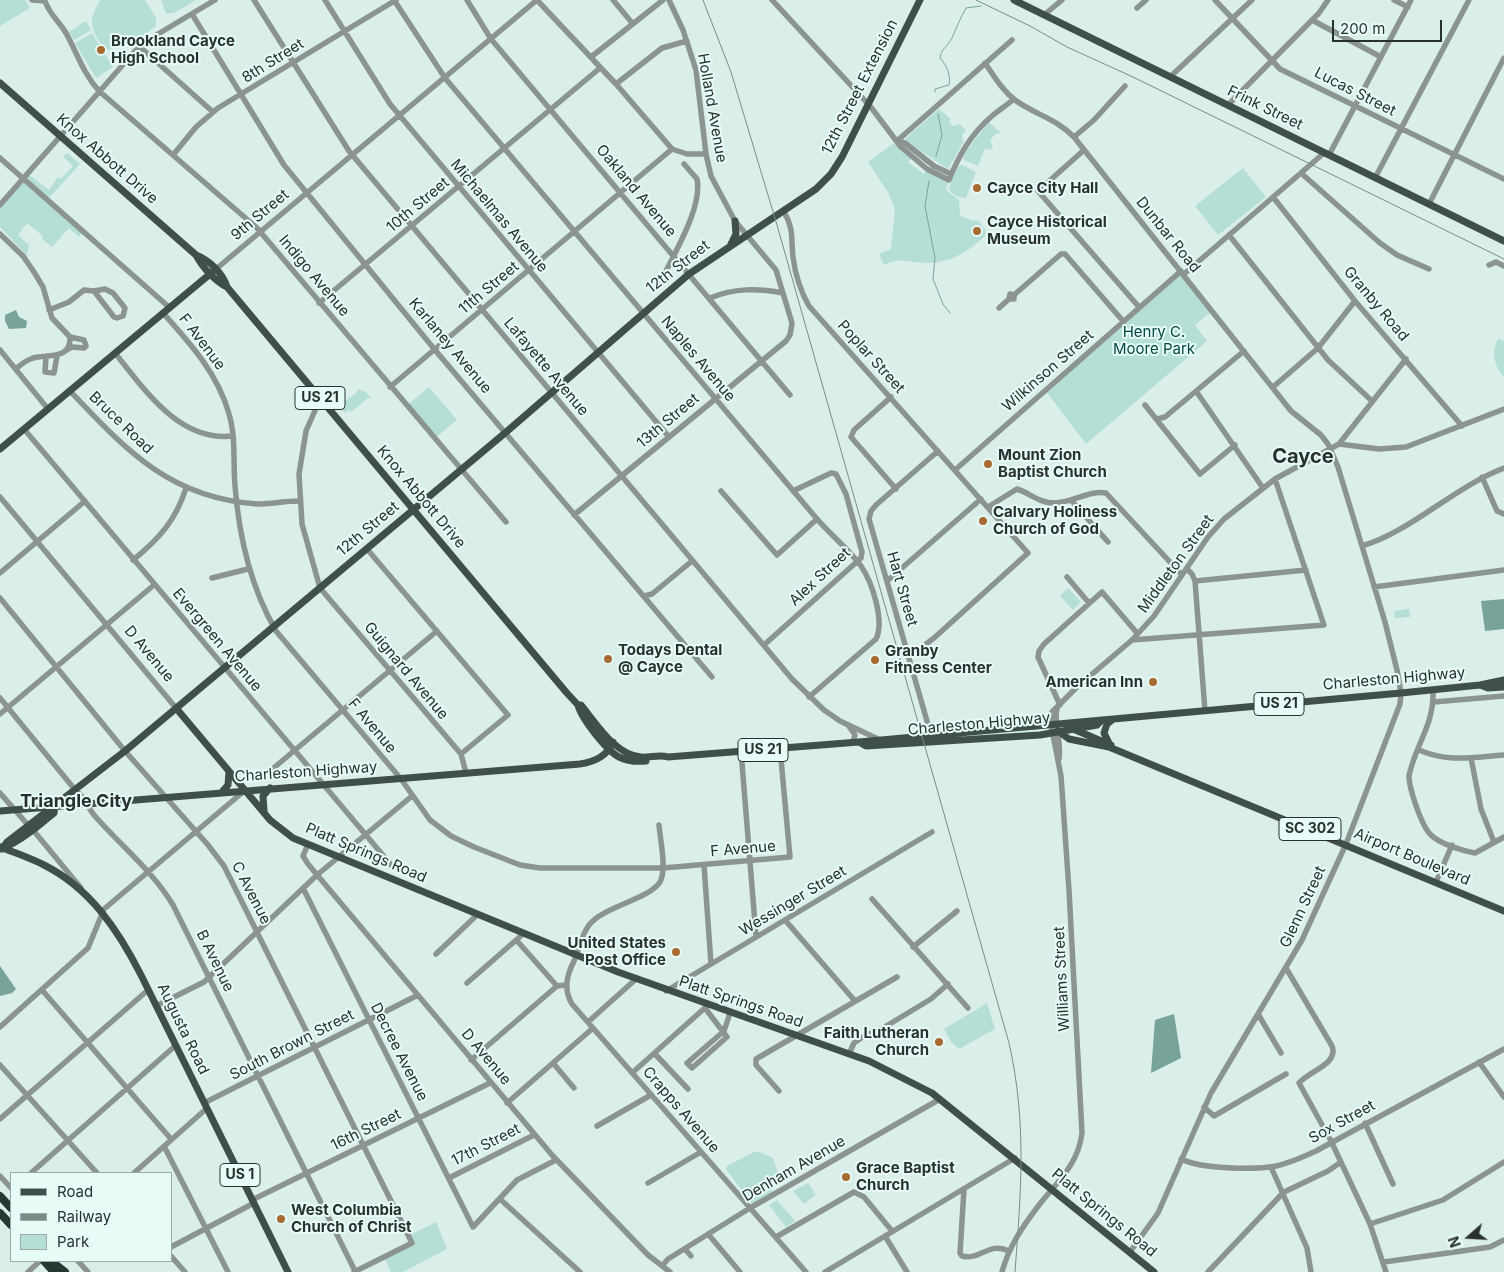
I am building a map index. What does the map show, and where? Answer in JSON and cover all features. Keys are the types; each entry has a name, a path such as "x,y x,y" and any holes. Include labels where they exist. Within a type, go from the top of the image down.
{"highway":[{"path":"0,1196 10,1207"},
{"path":"0,1213 10,1224"},
{"path":"43,1262 54,1272"},
{"path":"52,1262 65,1272"},
{"path":"60,1262 70,1272"}],"main road":[{"name":"12th Street Extension","path":"747,235 808,197 830,174 842,157 870,106 906,25 920,0"},
{"name":"Frink Street","path":"1014,0 1504,241"},
{"name":"Knox Abbott Drive","path":"0,83 196,256 200,263 213,271 220,284 227,287 595,722"},
{"path":"731,246 736,234 735,221"},
{"name":"12th Street","path":"1,849 14,844 30,828 54,813 55,807 367,549 599,353 643,312 689,274 747,235"},
{"name":"9th Street","path":"0,449 213,271"},
{"name":"Charleston Highway","path":"856,742 866,746 1055,731 1096,720 1433,690 1480,685 1504,680"},
{"name":"Charleston Highway","path":"1480,685 1488,688 1504,687"},
{"name":"Charleston Highway","path":"578,704 579,712 610,746 641,758 741,752 931,735 1055,731"},
{"name":"D Avenue","path":"176,708 278,827"},
{"path":"1112,720 1107,724 1104,733 1112,746"},
{"name":"Charleston Highway","path":"1072,729 1096,725 1101,721"},
{"name":"Charleston Highway","path":"595,722 610,746"},
{"name":"Airport Boulevard","path":"1055,731 1072,729 1504,911"},
{"name":"Airport Boulevard","path":"1055,731 1070,739 1112,746"},
{"name":"Charleston Highway","path":"0,811 580,764 596,760 610,746"},
{"path":"221,792 228,785 229,772"},
{"path":"265,814 262,804 263,796 270,788"},
{"name":"Platt Springs Road","path":"278,827 308,844 338,857 666,991 795,1034 897,1073 940,1099 1054,1189 1154,1272"},
{"name":"Augusta Road","path":"1,849 43,864 60,874 102,912 123,942 288,1272"}],"street":[{"name":"Indigo Avenue","path":"32,0 45,1 49,12 66,34 82,68 100,91 260,232 506,522"},
{"path":"0,205 140,47 215,0"},
{"name":"Lafayette Avenue","path":"254,0 338,137 352,156 692,561 809,698 848,725 878,739"},
{"name":"Michaelmas Avenue","path":"325,0 381,92 528,271 669,437"},
{"name":"8th Street","path":"173,155 196,127 212,112 395,0"},
{"name":"Naples Avenue","path":"395,0 445,78 714,399 817,519 858,561 868,578 880,621 880,633 870,645 809,698"},
{"name":"Oakland Avenue","path":"467,0 491,38 790,395"},
{"path":"537,0 616,84 672,149 686,154 706,154"},
{"name":"9th Street","path":"213,271 537,0"},
{"path":"613,0 633,24"},
{"path":"591,57 663,0"},
{"name":"Holland Avenue","path":"669,0 687,41 697,76 706,154 716,187 735,221 776,270 783,293"},
{"path":"772,0 870,106 898,140 905,143 950,177 960,154 973,135 992,116 1014,99"},
{"path":"1044,15 1062,0"},
{"path":"1137,8 1146,0"},
{"name":"Lucas Street","path":"1215,0 1271,62 1280,69 1504,179"},
{"path":"1170,77 1252,0"},
{"path":"1228,105 1312,20 1328,0"},
{"path":"1394,0 1408,7"},
{"path":"1327,154 1355,106 1411,0"},
{"path":"1375,178 1469,0"},
{"name":"Karlaney Avenue","path":"192,14 279,158 307,194 574,515 712,677"},
{"path":"1312,20 1381,57"},
{"path":"898,140 1012,40"},
{"path":"616,84 662,48 687,41"},
{"path":"140,47 212,112"},
{"path":"1429,204 1504,58"},
{"name":"Dunbar Road","path":"985,63 1003,88 1014,99 1051,120 1074,137 1297,417 1320,435"},
{"name":"10th Street","path":"319,303 600,68"},
{"path":"1074,137 1098,116 1125,86"},
{"name":"11th Street","path":"390,387 672,149"},
{"path":"1084,150 1038,191 1139,307"},
{"name":"Wilkinson Street","path":"955,470 1139,307 1229,235 1301,173 1327,154"},
{"name":"F Avenue","path":"0,158 170,308"},
{"path":"660,283 688,227 698,184 696,176 684,164"},
{"path":"1301,173 1396,255 1429,269"},
{"name":"Granby Road","path":"1273,197 1355,301 1462,426"},
{"name":"Poplar Street","path":"784,212 791,223 795,266 807,302 1028,553 934,638 909,657"},
{"path":"0,234 23,256 34,272 43,287 49,310 56,324 63,328 70,337 84,340 86,346 67,350 57,356 46,356 29,360 16,369"},
{"path":"1229,235 1318,348 1339,372 1372,401"},
{"path":"999,308 1061,254 1066,254 1123,321"},
{"path":"1489,265 1496,262 1504,266"},
{"path":"49,310 69,302 84,290 105,289 113,293 125,308 124,316 114,317 94,291"},
{"path":"710,298 728,291 744,289 783,293"},
{"name":"13th Street","path":"574,515 786,341 792,331 792,323 783,293"},
{"path":"1273,387 1318,348 1355,301"},
{"name":"F Avenue","path":"164,313 198,353 212,373 229,412 233,436 236,501 248,569 273,626 401,779 430,820 451,836 520,865 540,868 588,870 663,868 790,857 780,748"},
{"path":"67,350 70,337"},
{"path":"0,350 48,409"},
{"path":"1157,419 1164,417 1244,350"},
{"path":"115,353 168,414 200,433 233,436"},
{"path":"46,356 46,372 50,374 54,373 56,369 57,356"},
{"name":"Middleton Street","path":"1055,731 1052,712 1132,640 1162,607 1184,572 1224,519 1275,479 1339,444 1406,359"},
{"path":"1196,391 1263,488"},
{"name":"Bruce Road","path":"70,392 128,451 164,477 186,488 214,498 236,501 266,504 299,501"},
{"path":"890,397 854,430 851,436 896,489 938,451"},
{"path":"320,588 307,548 299,501 300,461 303,439 314,412 322,401"},
{"path":"1145,404 1200,474 1235,445"},
{"path":"1339,444 1367,448 1398,448 1504,409"},
{"name":"Evergreen Avenue","path":"24,429 392,866"},
{"name":"Glenn Street","path":"1130,1252 1158,1213 1204,1107 1286,968 1346,844 1398,712 1401,693 1392,649 1331,449 1320,435"},
{"path":"1362,546 1390,534 1482,477 1504,468"},
{"name":"Alex Street","path":"764,645 852,564 861,558 862,552 846,494 836,474 830,473 793,491"},
{"path":"1482,477 1495,508 1504,514"},
{"path":"1132,640 1324,625 1275,479"},
{"path":"133,560 157,541 168,528 186,488"},
{"name":"Hart Street","path":"896,489 876,505 869,515 931,735"},
{"path":"988,507 1016,489 1046,502 1071,500 1098,492 1109,495 1184,572 1192,574 1195,581 1205,710"},
{"path":"721,491 777,555 817,519"},
{"name":"D Avenue","path":"0,497 176,708"},
{"path":"887,581 980,499"},
{"path":"1071,500 1108,542"},
{"path":"0,573 85,502"},
{"path":"367,549 508,715 461,754"},
{"path":"644,596 652,594 692,561"},
{"path":"212,578 248,569"},
{"path":"1195,581 1306,570"},
{"path":"1374,587 1504,570"},
{"path":"1067,577 1089,603"},
{"path":"0,714 154,585"},
{"name":"Guignard Avenue","path":"320,588 461,754 466,773"},
{"path":"1059,707 1039,661 1039,651 1089,603 1102,592 1137,633"},
{"name":"C Avenue","path":"0,598 125,751 222,862 412,1244 355,1272"},
{"path":"270,771 437,631"},
{"path":"1433,690 1434,702 1430,722 1409,776 1416,803 1430,835 1475,853 1504,837"},
{"name":"Charleston Highway","path":"1434,702 1504,696"},
{"path":"0,698 76,791"},
{"path":"848,725 855,735 856,742"},
{"path":"856,742 860,734 857,728"},
{"name":"Williams Street","path":"1002,1272 1009,1251 1022,1228 1075,1160 1082,1133 1069,890 1059,759 1055,731"},
{"path":"1419,750 1445,759 1504,755"},
{"path":"741,752 756,936"},
{"path":"1471,758 1480,809 1494,842"},
{"path":"0,1027 88,948 102,912 245,790"},
{"name":"B Avenue","path":"76,791 148,873 173,905 355,1272"},
{"path":"0,793 72,876 84,894"},
{"path":"156,1006 209,977 317,875 412,796"},
{"path":"471,1060 557,986 566,985 586,930 592,922 654,887 660,881 663,868 659,825"},
{"name":"Wessinger Street","path":"666,991 932,832"},
{"name":"D Avenue","path":"308,844 303,856 317,875 490,1083 556,1160 648,1255 670,1272"},
{"path":"1436,882 1452,845"},
{"path":"59,863 62,868 60,874"},
{"path":"704,865 711,964"},
{"name":"Decree Avenue","path":"303,888 473,1227 500,1198"},
{"path":"873,904 948,984 964,1007"},
{"path":"913,947 954,913 958,922"},
{"path":"436,954 478,914"},
{"path":"785,920 855,1001"},
{"path":"467,983 523,934"},
{"path":"519,943 557,986"},
{"path":"1286,968 1332,1046 1334,1053 1332,1060 1305,1076 1299,1083 1331,1141 1370,1224 1386,1272"},
{"path":"779,1091 755,1062 756,1058 897,977"},
{"path":"588,1022 636,979"},
{"path":"849,1054 854,1043 883,1028 931,998 948,984"},
{"name":"Crapps Avenue","path":"566,985 569,999 593,1028 806,1272"},
{"path":"42,990 171,1139"},
{"path":"0,1119 148,990"},
{"name":"South Brown Street","path":"135,1172 205,1106 258,1076 418,995"},
{"path":"632,1073 707,1006 724,1031 727,1037 692,1068 687,1063 724,1031 730,1013"},
{"path":"1258,1014 1281,1053"},
{"path":"507,1103 593,1028"},
{"path":"32,1172 175,1046"},
{"name":"Sox Street","path":"1181,1159 1200,1166 1271,1167 1304,1157 1504,1049"},
{"path":"655,1054 688,1089"},
{"path":"553,1062 574,1088"},
{"path":"1479,1062 1504,1097"},
{"path":"0,1065 96,1172"},
{"path":"1204,1107 1214,1116 1286,1074"},
{"name":"16th Street","path":"172,1246 306,1173 490,1083"},
{"path":"597,1126 651,1094"},
{"name":"Denham Avenue","path":"663,1265 668,1258 750,1208 940,1099"},
{"path":"1365,1123 1393,1184"},
{"name":"17th Street","path":"449,1178 534,1135"},
{"path":"164,1146 228,1272"},
{"path":"648,1183 702,1152"},
{"path":"825,1272 1015,1158"},
{"path":"556,1160 521,1178 500,1198 580,1272"},
{"path":"1208,1272 1282,1194 1328,1171 1341,1162"},
{"path":"1370,1224 1444,1200 1504,1162"},
{"path":"1271,1167 1307,1248 1311,1272"},
{"path":"0,1176 10,1187"},
{"path":"964,1189 960,1253 962,1256 969,1257 996,1247 1009,1251"},
{"path":"776,1237 854,1192 864,1198 892,1232"},
{"path":"708,1234 740,1272"},
{"path":"885,1236 907,1272"},
{"path":"1384,1262 1490,1247 1504,1240"},
{"path":"685,1249 691,1256"},
{"path":"172,1257 185,1272"},
{"path":"28,1272 41,1262"},
{"path":"79,1262 88,1272"}],"green space":[{"path":"0,0 25,0 30,8 0,26"},
{"path":"100,0 145,0 156,18 156,26 144,35 105,51 92,26 93,15"},
{"path":"161,0 196,0 176,12 166,14"},
{"path":"86,21 91,30 74,40 69,32"},
{"path":"92,33 113,67 96,78 75,43"},
{"path":"939,109 951,119 949,121 953,126 960,124 966,131 962,135 963,143 948,169 906,141 906,138"},
{"path":"989,122 1001,133 995,134 990,141 993,146 991,150 985,148 978,166 964,160 963,155"},
{"path":"894,143 911,159 908,162 924,174 927,169 949,180 946,190 959,200 960,215 973,221 978,220 986,231 985,236 961,254 944,261 925,263 899,260 884,265 879,254 891,249 895,210 889,194 868,162"},
{"path":"67,153 80,164 49,198 83,232 79,237 69,228 52,247 41,238 43,236 27,223 18,235 29,245 27,256 0,227 0,205 28,174 49,190 58,177 61,179 73,166 63,157"},
{"path":"962,165 976,172 966,198 955,195 949,188 958,166"},
{"path":"1243,168 1266,197 1218,235 1195,206"},
{"name":"Henry C. Moore Park","path":"1181,271 1212,311 1195,325 1207,341 1086,444 1045,390"},
{"path":"1498,339 1504,341 1504,377 1498,368 1494,354"},
{"path":"429,387 457,420 434,439 406,406"},
{"path":"358,389 366,392 372,399 368,398 351,412 349,410 345,413 339,406 356,393"},
{"path":"1068,588 1081,602 1073,610 1060,596"},
{"path":"1409,609 1410,617 1395,618 1394,611"},
{"path":"987,1003 995,1029 959,1049 951,1042 944,1029"},
{"path":"754,1152 760,1152 773,1158 779,1176 772,1192 752,1204 726,1169 727,1166"},
{"path":"808,1183 816,1195 804,1204 793,1191"},
{"path":"777,1200 795,1221 786,1227 769,1205"},
{"path":"436,1222 447,1249 403,1272 391,1272 384,1257 412,1244 408,1236"}],"shaded area":[{"path":"16,310 19,317 27,321 26,328 9,329 5,321 5,315"},
{"path":"1504,599 1504,629 1485,631 1481,601"},
{"path":"0,966 16,989 12,993 0,996"},
{"path":"1174,1014 1181,1058 1151,1073 1155,1020"}],"waterway":[{"path":"935,92 935,89 949,85 948,71 940,58 942,52 952,38 966,8 981,6"},
{"path":"936,156 942,135 938,114"},
{"path":"929,181 925,206 935,258 933,279 943,304 950,313"}],"railway":[{"path":"703,0 731,72 777,225 1009,1043 1015,1072 1021,1157 1015,1272"},
{"path":"976,0 1030,26 1067,47 1133,77 1504,259"}],"place":[{"name":"Brookland Cayce High School","path":"101,50"},
{"name":"Cayce City Hall","path":"977,188"},
{"name":"Cayce Historical Museum","path":"977,231"},
{"name":"Mount Zion Baptist Church","path":"988,464"},
{"name":"Calvary Holiness Church of God","path":"983,521"},
{"name":"Todays Dental @ Cayce","path":"608,659"},
{"name":"Granby Fitness Center","path":"875,660"},
{"name":"American Inn","path":"1153,682"},
{"name":"United States Post Office","path":"676,952"},
{"name":"Faith Lutheran Church","path":"939,1042"},
{"name":"Grace Baptist Church","path":"846,1177"},
{"name":"West Columbia Church of Christ","path":"281,1219"}],"district":[{"name":"Cayce","path":"1303,457"},
{"name":"Triangle City","path":"76,802"}]}
